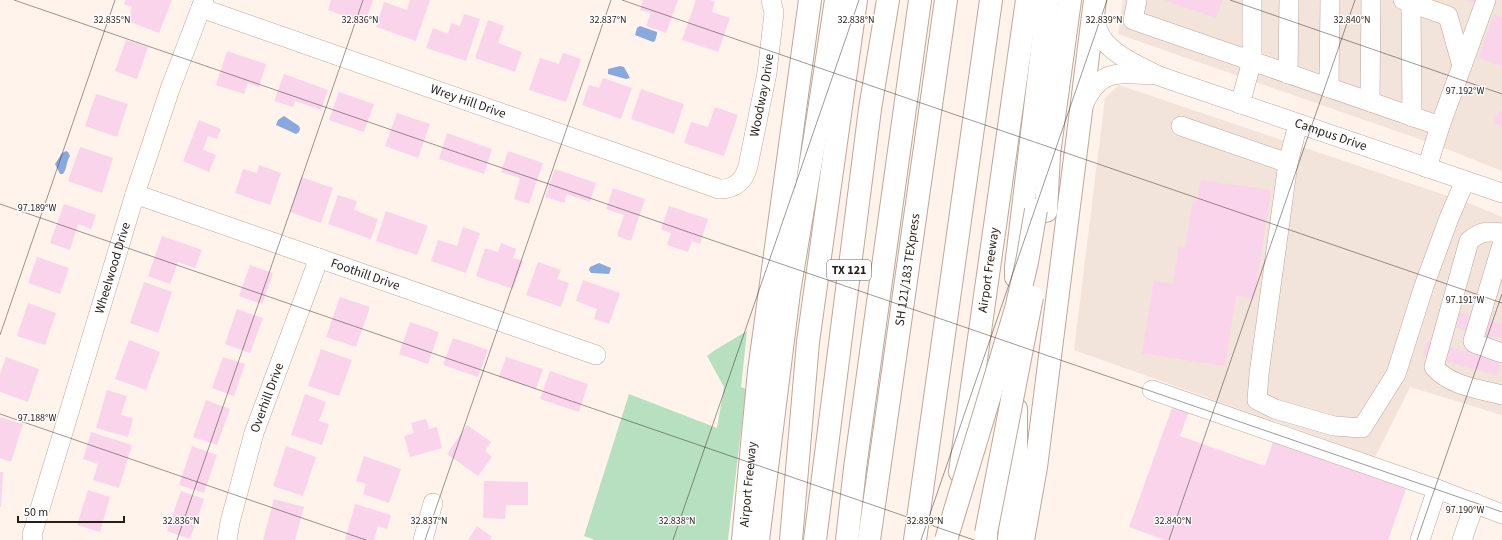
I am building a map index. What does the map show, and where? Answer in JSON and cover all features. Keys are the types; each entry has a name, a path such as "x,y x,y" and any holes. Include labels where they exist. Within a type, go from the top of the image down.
{"main road":[{"name":"Airport Freeway","path":"743,540 759,371 810,0"},
{"path":"758,540 789,292 836,0"},
{"path":"791,540 808,342 856,0"},
{"name":"TX 121","path":"815,540 870,109 888,0"},
{"path":"847,540 855,468 920,0"},
{"name":"SH 121/183 TEXpress","path":"870,540 946,0"},
{"path":"915,540 991,0"},
{"name":"Airport Freeway","path":"950,540 1027,0"},
{"path":"1009,540 1016,457 1016,267 1048,0"},
{"path":"986,537 1025,332 1070,0"},
{"path":"1023,540 1036,467 1094,5"},
{"path":"946,540 1016,309 1041,210"}],"street":[{"name":"Woodway Drive","path":"735,186 742,181 746,174 766,81 774,13 771,0"},
{"path":"1137,0 1133,20 1440,126"},
{"path":"1240,104 1252,61 1252,0"},
{"path":"1288,74 1289,0"},
{"path":"1329,88 1330,0"},
{"path":"1370,102 1371,0"},
{"path":"1427,168 1440,126 1486,0"},
{"path":"1412,116 1407,1 1448,16 1462,66"},
{"name":"Wrey Hill Drive","path":"203,4 712,187 728,189 735,186"},
{"name":"Wheelwood Drive","path":"33,540 32,535 135,194 170,89 203,4"},
{"name":"Campus Drive","path":"1094,5 1096,26 1101,37 1108,46 1159,76 1502,193"},
{"name":"Campus Drive","path":"1081,111 1092,88 1104,78 1116,74 1159,76"},
{"path":"1298,124 1288,163 1259,370 1257,400 1275,409 1334,426 1362,428 1392,381 1424,286 1449,218 1465,181"},
{"path":"1181,126 1288,163"},
{"name":"Foothill Drive","path":"135,194 596,355"},
{"path":"1502,233 1490,232 1478,234 1469,241 1434,367 1441,376 1454,382 1502,395"},
{"path":"1502,245 1472,341 1502,353"},
{"name":"Overhill Drive","path":"227,540 230,522 254,433 319,258"},
{"path":"1152,390 1438,489 1502,514"},
{"path":"1420,540 1438,489"},
{"path":"1462,540 1475,503"},
{"path":"423,540 433,504"}],"shaded area":[{"path":"1123,0 1502,0 1502,171 1442,147 1118,34"},
{"path":"1119,85 1474,205 1502,217 1502,415 1410,387 1375,457 1074,350 1105,98"}],"green space":[{"path":"747,331 741,387 746,389 728,540 595,540 584,536 629,394 717,428 724,387 707,356"}],"water":[{"path":"640,26 657,32 655,41 653,42 635,35 637,28"},
{"path":"620,66 624,67 630,78 626,79 608,74 608,69"},
{"path":"284,116 299,126 299,132 296,134 276,125 278,120"},
{"path":"66,151 70,156 63,174 60,174 55,164 62,153"},
{"path":"599,263 611,268 609,274 591,273 589,270 590,267"}],"building":[{"path":"126,0 172,0 159,33 128,21 132,7 124,4"},
{"path":"331,0 373,0 365,23 328,10"},
{"path":"410,0 430,0 416,41 376,27 384,2 407,10"},
{"path":"639,0 678,0 666,33 646,26 651,13 640,10 643,1"},
{"path":"696,0 710,0 715,2 712,12 730,18 718,52 682,40"},
{"path":"1164,0 1222,0 1216,18"},
{"path":"1466,0 1479,0 1477,4"},
{"path":"464,14 480,19 466,61 426,48 433,28 448,34 451,23 460,26"},
{"path":"1494,14 1502,18 1502,66 1478,58"},
{"path":"488,20 504,26 498,43 522,52 515,72 475,58"},
{"path":"126,40 148,47 137,79 115,71"},
{"path":"227,51 266,64 259,87 248,83 244,94 216,85"},
{"path":"563,53 581,59 566,102 529,90 540,58 559,64"},
{"path":"284,74 328,90 321,110 295,101 293,107 274,101"},
{"path":"603,78 632,88 621,119 582,105 589,85 599,88"},
{"path":"641,89 684,104 674,134 631,119"},
{"path":"339,92 374,104 364,132 329,120"},
{"path":"96,94 128,104 117,137 85,126"},
{"path":"715,107 738,115 724,156 684,143 691,122 708,127"},
{"path":"1502,109 1502,127 1493,122"},
{"path":"397,113 430,124 418,158 385,146"},
{"path":"199,120 221,129 217,139 208,136 203,150 216,155 209,172 183,161"},
{"path":"447,133 492,149 484,174 439,159"},
{"path":"80,147 113,158 102,193 68,181"},
{"path":"508,151 543,163 529,204 514,199 520,178 501,172"},
{"path":"259,165 281,173 270,205 235,193 243,169 257,173"},
{"path":"555,169 596,183 590,202 567,194 564,203 545,197"},
{"path":"301,177 333,188 321,223 290,212"},
{"path":"1201,180 1271,190 1254,299 1236,296 1225,366 1142,353 1154,281 1173,284 1179,247 1185,248 1193,200 1197,201"},
{"path":"613,188 645,199 631,241 617,236 624,215 606,209"},
{"path":"338,195 357,201 354,210 378,219 371,239 328,224"},
{"path":"64,204 96,215 91,229 78,224 70,250 50,243"},
{"path":"669,206 708,219 700,244 692,241 688,252 667,245 671,233 661,229"},
{"path":"386,211 428,226 417,255 376,241"},
{"path":"463,227 480,233 466,273 431,261 438,240 457,246"},
{"path":"162,236 202,250 195,268 178,262 170,284 148,276"},
{"path":"501,243 516,249 513,258 523,261 513,289 476,276 485,248 498,252"},
{"path":"37,257 69,268 60,294 28,283"},
{"path":"538,262 561,270 557,279 569,283 561,307 526,295"},
{"path":"250,265 273,273 262,304 239,296"},
{"path":"583,280 620,293 609,324 594,319 597,309 576,301"},
{"path":"144,282 172,292 158,333 130,323"},
{"path":"340,297 370,307 356,347 326,337"},
{"path":"28,303 56,313 45,345 17,336"},
{"path":"237,309 263,318 250,353 225,344"},
{"path":"1458,312 1502,324 1502,338 1493,336 1488,356 1501,359 1497,375 1423,356 1427,341 1475,354 1481,334 1454,327"},
{"path":"410,322 439,332 428,364 399,354"},
{"path":"453,338 488,350 478,377 443,365"},
{"path":"129,340 160,352 146,390 115,379"},
{"path":"321,349 352,360 339,396 308,386"},
{"path":"6,357 39,369 28,402 0,392 0,374"},
{"path":"223,357 245,364 234,396 212,388"},
{"path":"506,357 543,369 536,389 499,377"},
{"path":"550,371 588,384 579,412 540,399"},
{"path":"107,390 127,396 121,415 133,418 128,437 96,428"},
{"path":"305,394 326,402 319,421 329,424 322,445 291,435"},
{"path":"206,400 230,409 217,445 193,437"},
{"path":"1173,405 1189,411 1180,436 1265,466 1273,442 1406,489 1388,540 1165,540 1129,527"},
{"path":"0,417 23,424 11,462 0,458"},
{"path":"426,419 429,429 437,427 442,448 410,457 404,436 414,433 411,423"},
{"path":"467,425 491,442 485,451 492,457 478,476 447,454"},
{"path":"91,432 132,445 119,488 93,480 98,464 83,459"},
{"path":"192,446 217,455 204,493 179,485"},
{"path":"286,446 316,457 303,496 273,486"},
{"path":"364,456 401,469 389,503 363,494 366,484 356,481"},
{"path":"0,472 3,472 1,507 0,507"},
{"path":"484,481 528,482 528,505 506,505 505,519 483,518"},
{"path":"88,490 110,497 100,532 77,525"},
{"path":"181,491 204,499 190,539 167,531"},
{"path":"274,499 304,507 295,540 263,540"},
{"path":"355,504 391,515 387,529 378,526 374,540 345,540"},
{"path":"477,526 492,537 490,540 468,540"}]}
